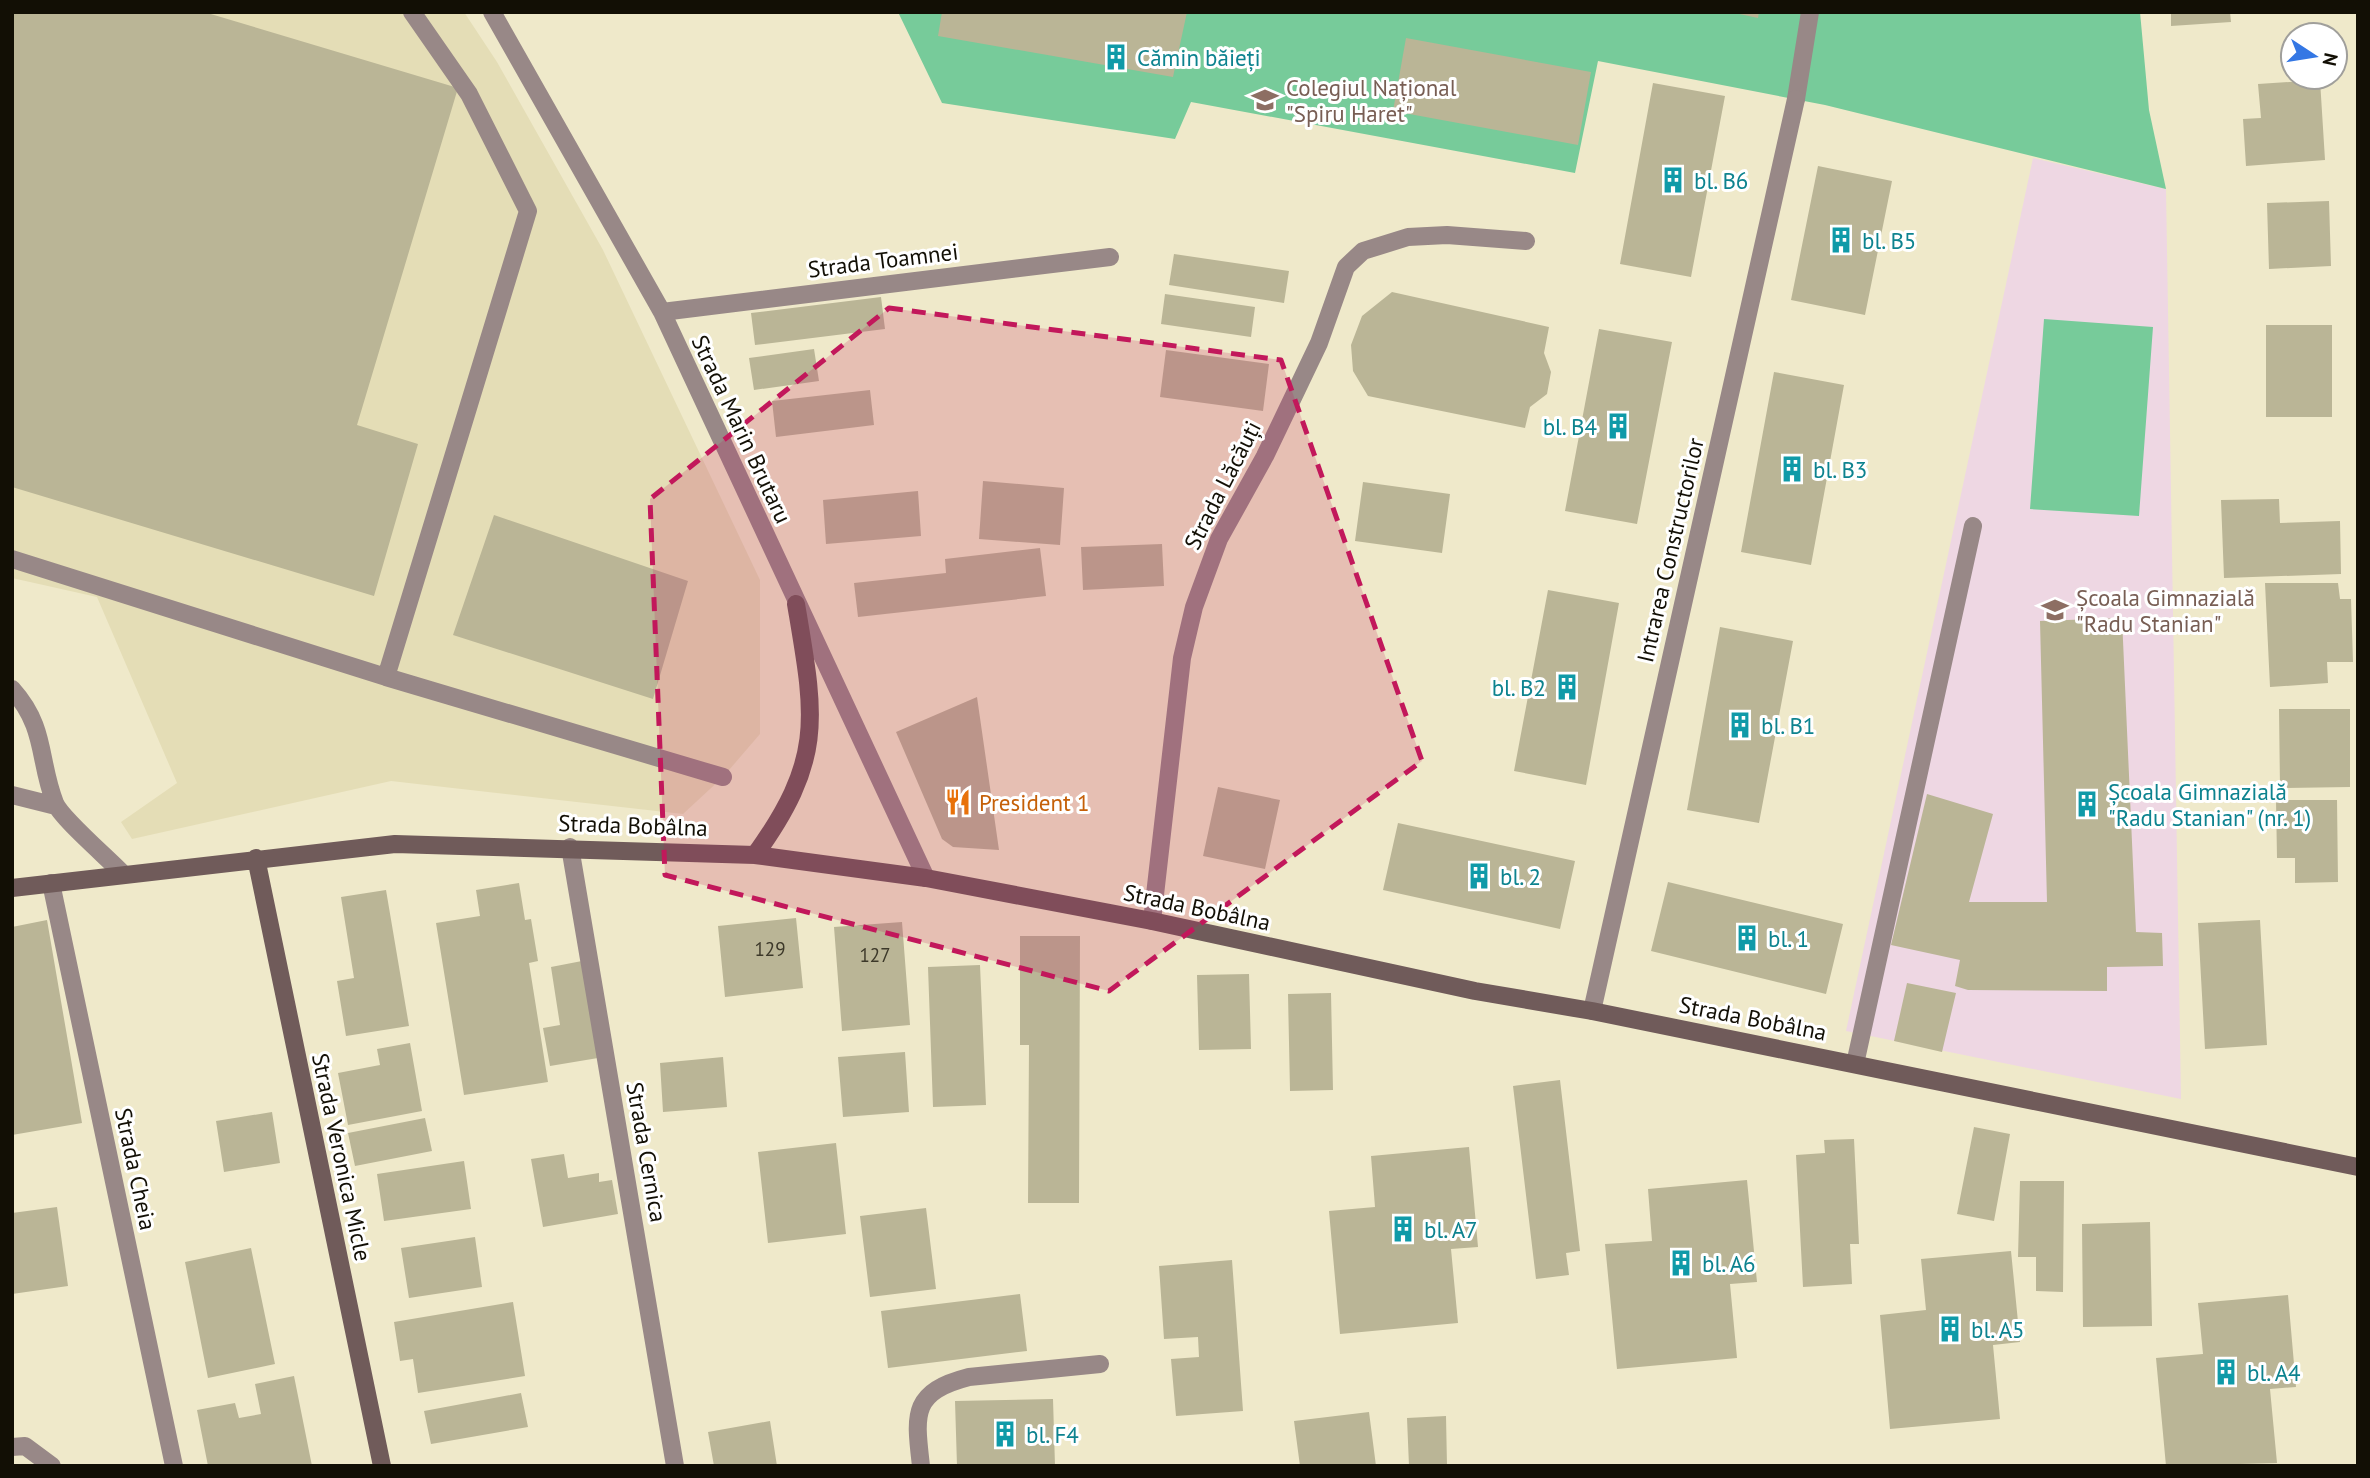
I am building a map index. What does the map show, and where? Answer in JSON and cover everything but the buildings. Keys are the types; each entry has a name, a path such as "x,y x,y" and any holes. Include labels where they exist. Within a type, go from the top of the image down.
{"main road":[{"path":"755,855 782,817 798,786 807,756 811,721 810,686 796,604"},
{"name":"Strada Bobâlna","path":"12,888 395,844 570,847 755,855 926,878 1152,922 1475,991 1592,1011 1855,1063 2358,1167"},
{"name":"Strada Veronica Micle","path":"256,858 382,1466"}],"street":[{"path":"387,677 528,211 469,94 412,12"},
{"name":"Strada Marin Brutaru","path":"492,12 662,312 926,878"},
{"name":"Intrarea Constructorilor","path":"1592,1011 1796,99 1810,12"},
{"name":"Strada Lăcăuți","path":"1152,922 1182,658 1194,607 1219,539 1265,456 1319,343 1346,267 1363,251 1408,237 1447,235 1526,241"},
{"name":"Strada Toamnei","path":"662,312 1110,257"},
{"path":"1855,1063 1973,526"},
{"path":"12,559 387,677 723,777"},
{"path":"12,689 24,702 40,734 56,806"},
{"path":"12,795 56,806 123,874"},
{"name":"Strada Cernica","path":"570,847 675,1466"},
{"name":"Strada Cheia","path":"51,883 174,1466"},
{"path":"921,1466 916,1420 922,1405 942,1387 969,1377 1100,1364"},
{"path":"12,1447 25,1446 52,1466"}],"highlighted area":[{"path":"889,308 1281,360 1422,761 1109,991 665,875 650,499"}],"shaded area":[{"path":"12,12 464,12 497,62 603,250 760,580 760,734 723,777 683,814 391,781 132,839 121,822 177,783 97,597 12,578"},
{"name":"Școala Gimnazială \"Radu Stanian\"","path":"2033,158 2166,189 2181,1099 1846,1031"}],"green space":[{"name":"Colegiul Național \"Spiru Haret\"","path":"898,12 2140,12 2149,110 2166,189 1825,105 1598,61 1575,173 1191,102 1175,139 942,103"},
{"path":"2044,319 2153,327 2139,516 2030,509"}],"place":[{"name":"Cămin băieți","path":"1116,57"},
{"name":"Colegiul Național \"Spiru Haret\"","path":"1265,100"},
{"name":"bl. B6","path":"1673,180"},
{"name":"bl. B5","path":"1841,240"},
{"name":"bl. B4","path":"1618,426"},
{"name":"bl. B3","path":"1792,469"},
{"name":"Școala Gimnazială \"Radu Stanian\"","path":"2055,610"},
{"name":"bl. B2","path":"1567,687"},
{"name":"bl. B1","path":"1740,725"},
{"name":"President 1","path":"958,802"},
{"name":"Școala Gimnazială \"Radu Stanian\" (nr. 1)","path":"2087,804"},
{"name":"bl. 2","path":"1479,876"},
{"name":"bl. 1","path":"1747,938"},
{"name":"bl. A7","path":"1403,1229"},
{"name":"bl. A6","path":"1681,1263"},
{"name":"bl. A5","path":"1950,1329"},
{"name":"bl. A4","path":"2226,1372"},
{"name":"bl. F4","path":"1005,1434"}]}
